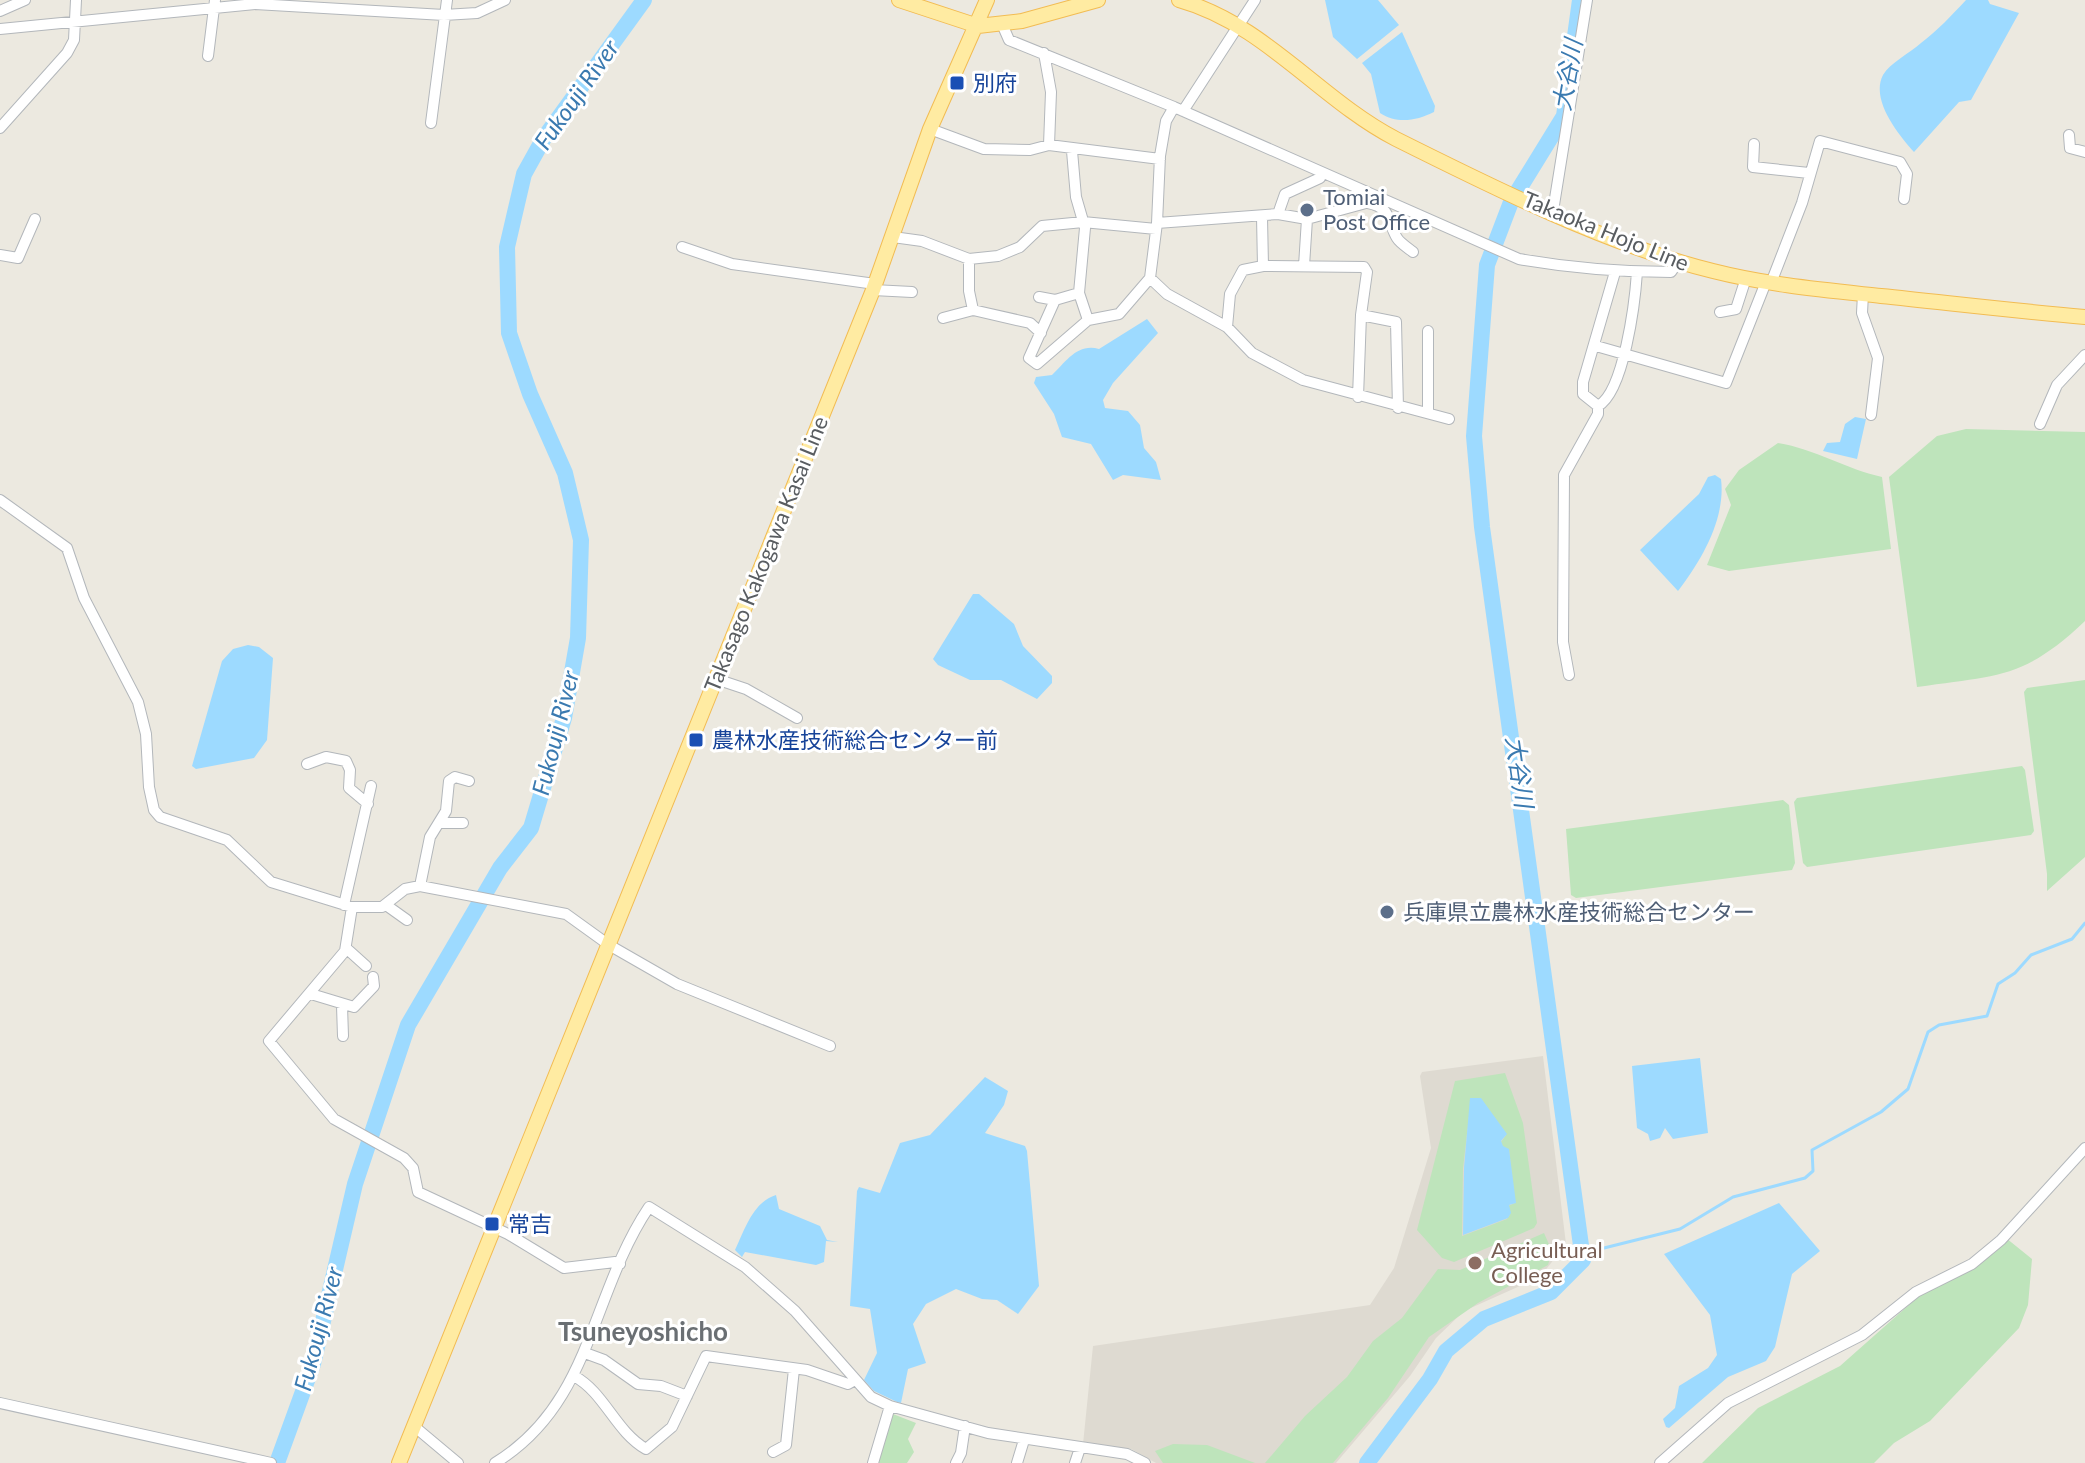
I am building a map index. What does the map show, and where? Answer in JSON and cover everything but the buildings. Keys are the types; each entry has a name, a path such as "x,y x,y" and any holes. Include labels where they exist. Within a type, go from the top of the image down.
{"main road":[{"path":"899,0 978,26 1002,24 1098,0"},
{"name":"Takasago Kakogawa Kasai Line","path":"399,1463 874,287 930,129 987,0"},
{"name":"Takaoka Hojo Line","path":"1179,0 1238,25 1371,125 1507,191 1678,262 1769,282 2085,317"}],"street":[{"path":"0,11 25,0"},
{"path":"0,128 67,53 74,40 76,0"},
{"path":"431,123 447,0"},
{"path":"0,29 214,4 297,5 444,15 477,13 505,0"},
{"path":"1055,300 1029,358 1037,364 1088,320 1119,314 1150,278 1166,121 1178,109 1255,0"},
{"path":"1553,211 1587,0"},
{"path":"208,56 214,4"},
{"path":"1002,24 1009,40 1178,109 1321,174 1368,199 1393,220 1396,237 1413,252"},
{"path":"1044,53 1051,92 1049,145"},
{"path":"930,129 984,149 1030,150 1049,145 1072,151 1117,152 1160,159"},
{"path":"2069,135 2070,148 2085,152"},
{"path":"1596,346 1726,383 1802,203 1820,141 1900,162 1907,174 1904,199"},
{"path":"1754,144 1753,167 1809,173"},
{"path":"1072,151 1076,197 1083,222 1079,293 1088,320"},
{"path":"1278,214 1285,194 1320,178 1321,174"},
{"path":"893,237 922,241 969,259 998,256 1020,247 1042,226 1083,222 1157,226 1278,214 1307,219 1368,199 1519,259 1615,272 1671,272 1678,262"},
{"path":"1262,217 1263,266"},
{"path":"0,255 18,258 35,219"},
{"path":"1304,266 1307,219"},
{"path":"682,247 732,264 912,292"},
{"path":"969,259 969,291 973,310"},
{"path":"1227,327 1226,309 1235,279 1243,270 1263,266 1364,267 1367,272 1361,315 1358,397"},
{"path":"1598,406 1583,394 1583,382 1596,346 1615,272"},
{"path":"1598,406 1607,401 1625,352 1637,272"},
{"path":"1150,278 1167,294 1227,327 1252,353 1303,380 1398,408 1449,419"},
{"path":"1720,312 1736,309 1746,278"},
{"path":"1039,297 1055,300 1079,293"},
{"path":"1863,294 1862,313 1878,358 1871,415"},
{"path":"943,318 965,309 973,310 1030,323 1041,333"},
{"path":"1361,315 1396,322 1398,408"},
{"path":"1428,331 1428,413"},
{"path":"2040,424 2057,385 2084,358"},
{"path":"1569,675 1563,642 1564,475 1598,414 1598,406"},
{"path":"0,500 67,548 89,609 138,702 146,734 149,787 154,810 160,817 227,840 271,882 348,906 386,905 407,920"},
{"path":"716,679 746,689 797,718"},
{"path":"307,764 326,757 346,761 350,770 349,788 368,804"},
{"path":"420,886 430,837 446,811 449,781 455,777 469,781"},
{"path":"371,786 348,906 346,948 269,1041 334,1119 404,1158 413,1168 418,1192 508,1234 564,1268 620,1264"},
{"path":"440,823 463,823"},
{"path":"386,905 405,889 420,886 566,914 609,945 677,984 830,1046"},
{"path":"346,948 366,966"},
{"path":"311,994 342,1006 360,1004 374,986 373,977"},
{"path":"342,1006 343,1036"},
{"path":"1660,1463 1728,1403 1862,1335 1916,1292 1972,1264 2001,1240 2085,1148"},
{"path":"495,1463 539,1430 574,1376 585,1353 590,1329 649,1207 745,1267 795,1311 871,1397 890,1406 965,1426 1024,1440 1127,1454 1145,1463"},
{"path":"585,1353 604,1360 645,1387 661,1386 687,1396"},
{"path":"646,1449 666,1435 706,1356 820,1372 848,1384 855,1380"},
{"path":"773,1452 786,1445 794,1369"},
{"path":"574,1376 593,1391 630,1437 646,1449"},
{"path":"0,1403 266,1462"},
{"path":"873,1463 890,1406"},
{"path":"956,1463 961,1453 965,1426"},
{"path":"415,1427 458,1463"},
{"path":"1017,1463 1024,1440"},
{"path":"1075,1463 1080,1448"},
{"path":"646,1449 646,1463"}],"shaded area":[{"name":"Agricultural College","path":"1543,1056 1566,1244 1540,1277 1464,1311 1436,1338 1410,1376 1336,1463 1156,1463 1131,1449 1083,1444 1093,1346 1370,1305 1394,1268 1431,1148 1420,1076 1422,1072"}],"green space":[{"path":"1966,429 2085,432 2085,621 2044,655 2026,665 1989,676 1917,687 1889,477 1937,436"},
{"path":"1778,443 1882,477 1891,549 1729,571 1707,565 1731,505 1725,489 1739,470"},
{"path":"2085,680 2085,857 2047,891 2024,692 2027,688"},
{"path":"2022,766 2034,831 2031,835 1807,867 1803,863 1794,802 1797,798"},
{"path":"1783,800 1789,805 1795,863 1792,870 1576,898 1571,895 1566,829"},
{"path":"1505,1073 1523,1123 1537,1223 1534,1228 1454,1262 1442,1258 1417,1230 1455,1081","holes":["1471,1098 1506,1135 1501,1142 1502,1147 1509,1150 1515,1203 1508,1206 1510,1214 1507,1219 1462,1236 1463,1169"]},
{"path":"1544,1233 1552,1251 1548,1265 1478,1303 1429,1337 1388,1398 1333,1463 1265,1463 1305,1416 1347,1377 1373,1341 1402,1318 1438,1269 1460,1270"},
{"path":"2006,1238 2032,1259 2028,1305 2019,1328 1930,1421 1894,1443 1874,1463 1702,1463 1758,1408 1840,1366 1919,1296"},
{"path":"893,1414 916,1423 908,1439 914,1452 907,1463 877,1463"},
{"path":"1173,1444 1207,1445 1255,1463 1163,1463 1155,1451"}],"water":[{"path":"1325,0 1378,0 1399,25 1357,59 1333,37"},
{"path":"1966,0 1988,0 1990,4 2019,13 1971,100 1959,102 1914,152 1894,127 1883,106 1880,85 1883,75"},
{"path":"1402,32 1435,106 1434,112 1407,120 1393,119 1380,113 1371,74 1362,63"},
{"path":"1147,319 1158,333 1113,383 1103,400 1105,408 1128,411 1140,425 1144,448 1156,462 1161,480 1123,475 1113,480 1091,444 1062,437 1054,414 1034,383 1036,377 1052,375 1078,351 1099,349"},
{"path":"1855,417 1866,419 1857,459 1823,451 1827,443 1840,442 1845,424"},
{"path":"1715,475 1721,479 1722,494 1716,524 1703,553 1678,591 1640,550 1699,494 1708,477"},
{"path":"973,594 979,594 1014,624 1023,646 1052,676 1052,683 1037,699 1001,680 970,680 938,665 933,659"},
{"path":"248,645 259,647 273,658 267,740 254,758 196,769 192,766 222,661 233,649"},
{"path":"1700,1058 1708,1133 1673,1139 1665,1128 1660,1138 1650,1141 1648,1134 1637,1128 1632,1066"},
{"path":"985,1077 1008,1091 1004,1105 985,1133 1025,1146 1027,1151 1039,1286 1018,1314 997,1300 982,1299 956,1289 926,1304 913,1324 926,1363 908,1369 901,1403 897,1402 874,1391 864,1380 877,1353 870,1309 850,1306 857,1191 859,1187 880,1193 900,1143 930,1135"},
{"path":"1470,1098 1481,1098 1507,1134 1501,1141 1509,1149 1516,1203 1509,1205 1511,1213 1508,1218 1463,1235 1464,1168"},
{"path":"776,1195 779,1209 820,1226 827,1240 838,1242 826,1241 824,1262 816,1265 745,1252 742,1257 735,1250 756,1210"},
{"path":"1779,1203 1820,1251 1792,1274 1775,1347 1766,1361 1728,1377 1669,1428 1666,1427 1663,1419 1675,1408 1679,1386 1708,1368 1717,1355 1710,1315 1664,1254"}],"waterway":[{"name":"Fukouji River","path":"277,1463 313,1364 355,1184 408,1025 500,868 531,828 564,718 578,638 581,540 565,473 530,394 509,333 507,247 524,174 544,138 644,0"},
{"name":"大谷川","path":"1367,1463 1430,1379 1446,1351 1484,1319 1551,1292 1583,1260 1482,527 1474,436 1487,265 1511,202 1564,116 1580,0"},
{"path":"1583,1260 1600,1249 1680,1229 1733,1197 1805,1178 1813,1171 1812,1150 1881,1112 1908,1089 1928,1032 1939,1025 1987,1016 1998,984 2015,973 2031,955 2072,939 2085,923"}],"place":[{"name":"別府","path":"957,83"},
{"name":"Tomiai Post Office","path":"1307,210"},
{"name":"農林水産技術総合センター前","path":"696,740"},
{"name":"兵庫県立農林水産技術総合センター","path":"1387,912"},
{"name":"常吉","path":"492,1224"},
{"name":"Agricultural College","path":"1475,1263"}],"district":[{"name":"Tsuneyoshicho","path":"643,1332"}]}
